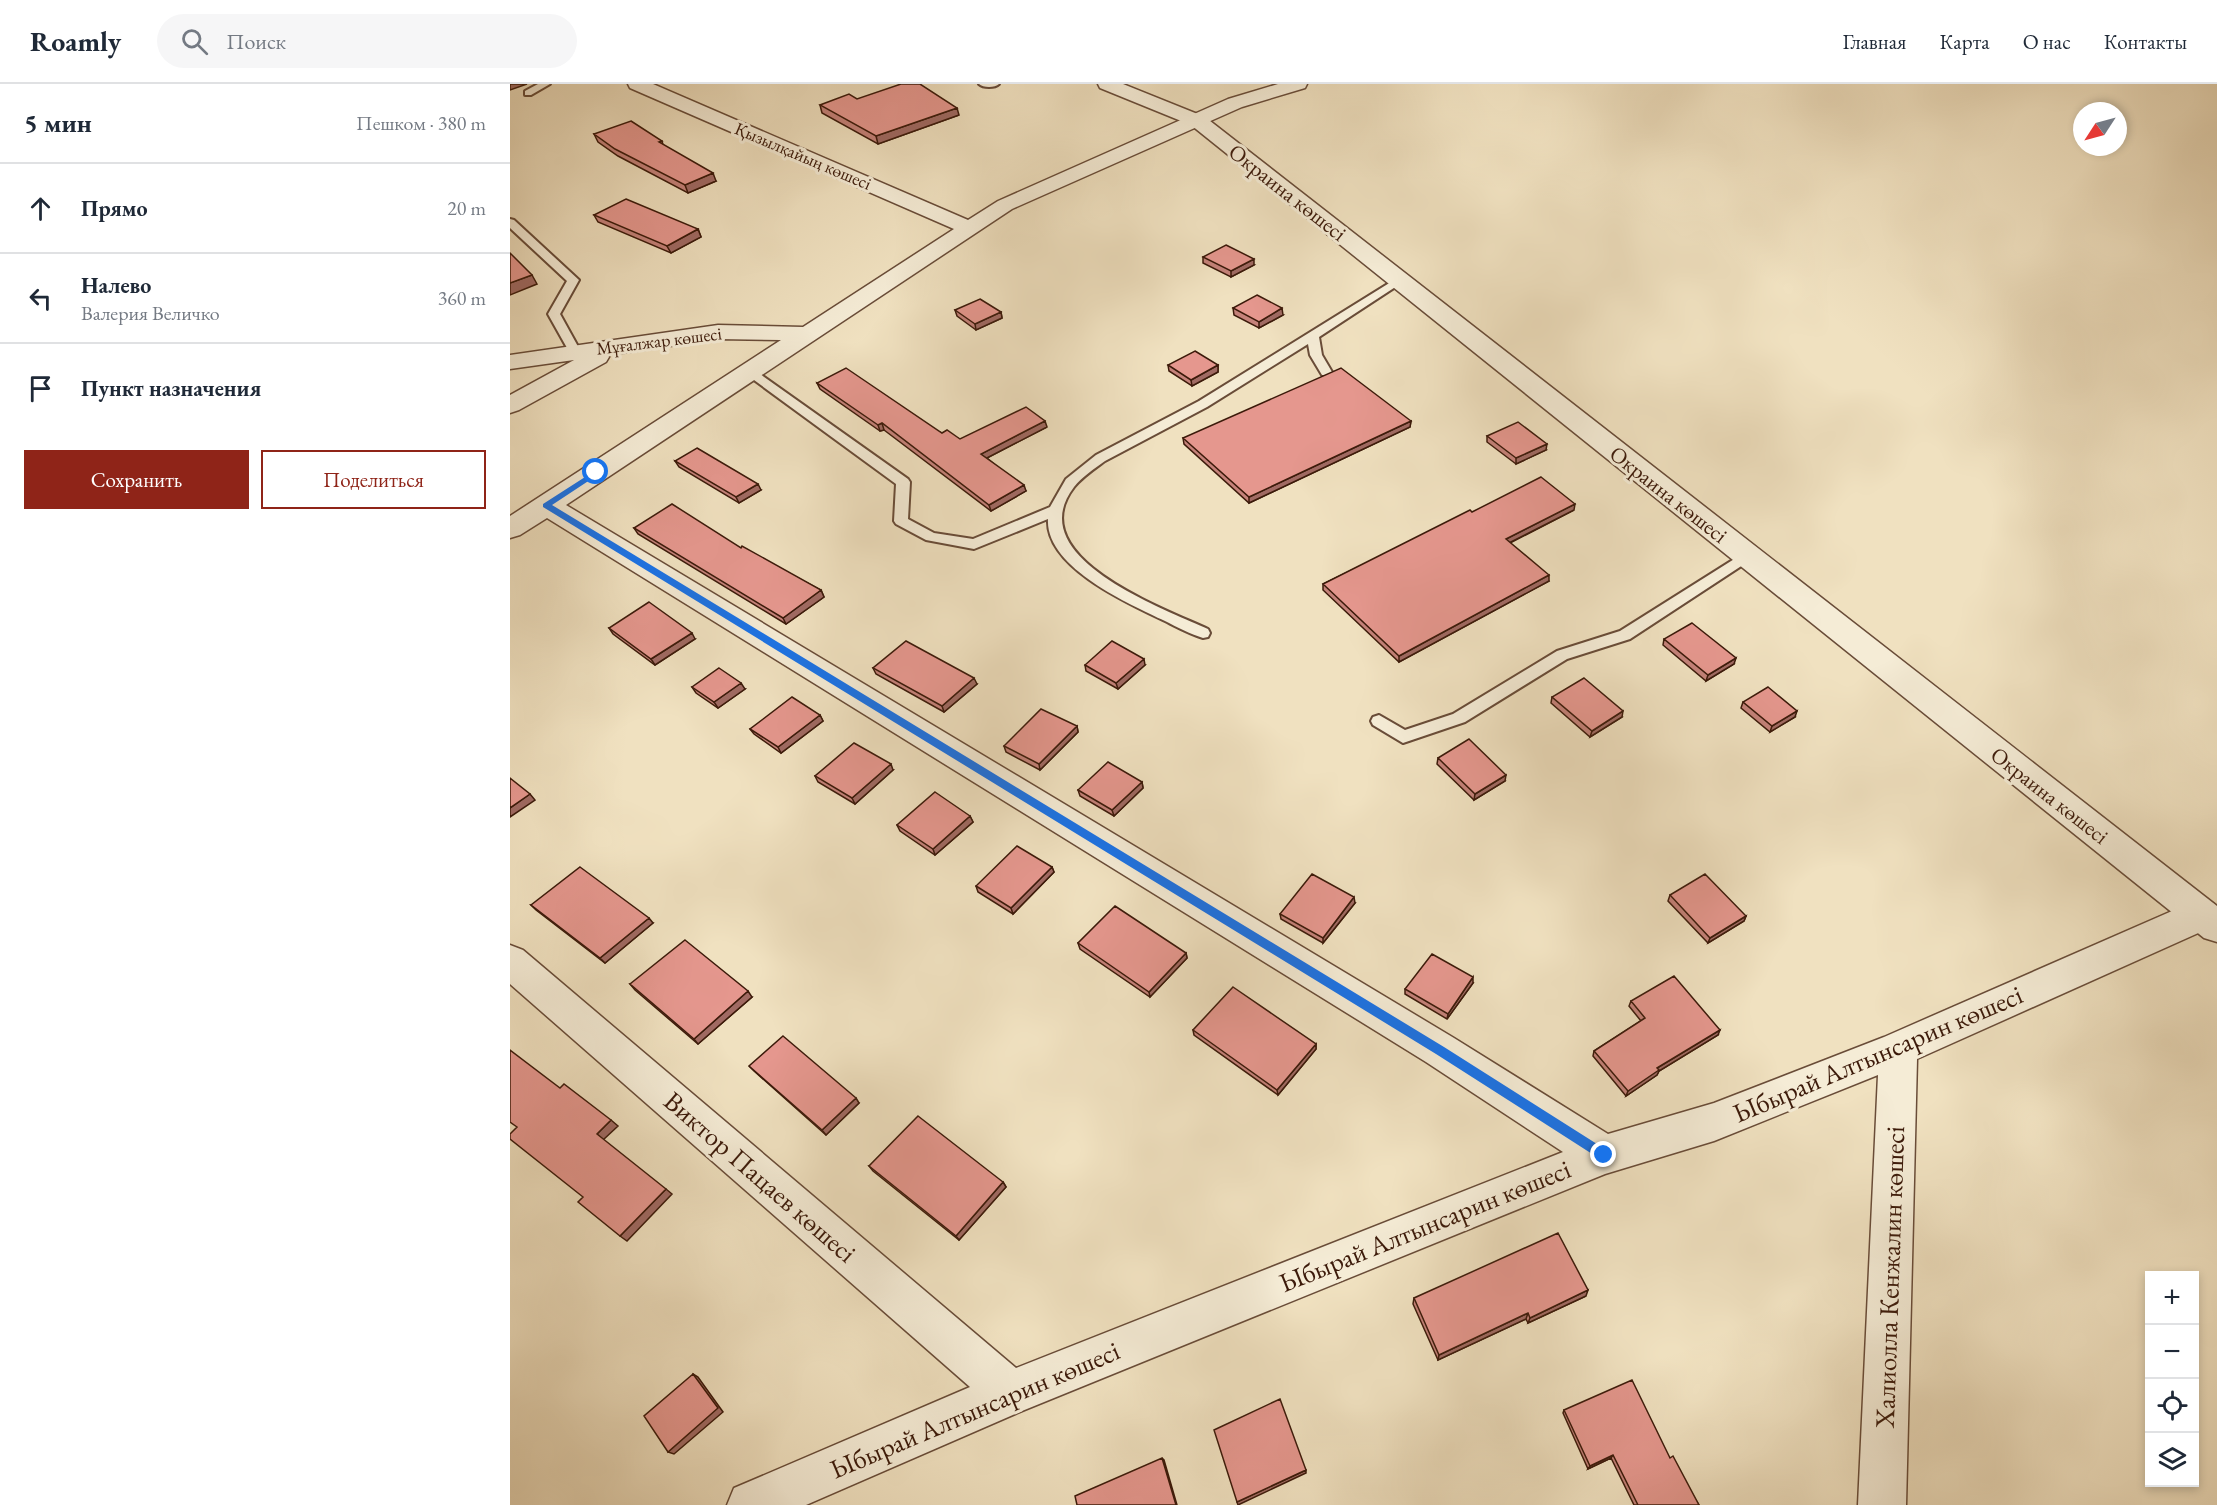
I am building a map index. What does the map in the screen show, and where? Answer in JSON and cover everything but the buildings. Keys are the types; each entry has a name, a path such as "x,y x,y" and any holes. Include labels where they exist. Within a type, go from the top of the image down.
{"street":[{"name":"Қызылқайың көшесі","path":"637,84 969,228"},
{"name":"Окраина көшесі","path":"1107,84 1198,121 2209,921"},
{"path":"510,529 1005,205 1235,103 1298,84"},
{"name":"Мұғалжар көшесі","path":"510,362 717,332 808,334"},
{"path":"510,405 617,345"},
{"path":"546,505 1420,1038 1604,1155"},
{"name":"Ыбырай Алтынсарин көшесі","path":"751,1505 1010,1392 1604,1155 1714,1122 2209,921"},
{"name":"Виктор Пацаев көшесі","path":"510,961 1010,1392"},
{"name":"Халиолла Кенжалин көшесі","path":"1882,1505 1898,1049"}],"lane":[{"path":"528,93 545,84"},
{"path":"984,84 994,84"},
{"path":"510,222 573,280 554,314 575,352"},
{"path":"1203,633 1104,584 1071,559 1055,531 1056,510 1069,484 1092,464 1137,437 1202,405 1399,280"},
{"path":"1313,335 1316,355 1326,372"},
{"path":"749,372 903,482 901,521 931,537 974,544 1056,510"},
{"path":"1379,721 1402,737 1459,718 1562,655 1625,635 1747,556"}],"route":[{"path":"596,472 546,505 1440,1050 1604,1155"}]}
